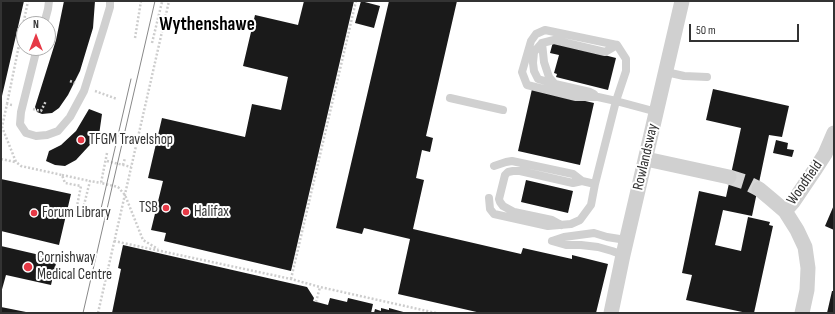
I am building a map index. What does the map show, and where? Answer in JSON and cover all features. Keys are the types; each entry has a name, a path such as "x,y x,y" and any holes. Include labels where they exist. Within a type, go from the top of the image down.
{"street":[{"name":"Rowlandsway","path":"611,313 682,1"},
{"name":"Woodfield","path":"785,211 825,154 834,133"},
{"path":"646,159 729,177"},
{"path":"759,189 785,211 798,230 805,247 808,276 807,290 802,313"}],"lane":[{"path":"46,16 49,1"},
{"path":"35,56 22,107 20,124 26,133 36,136 47,135 58,131 70,117 84,91 110,7 110,1"},
{"path":"489,198 490,209 494,214 548,226 571,224 580,220 591,205 616,101 626,71 626,59 617,45 545,30 536,34 530,41 522,72 528,85 576,96 598,96"},
{"path":"617,45 605,52 554,40 542,43 534,52 534,71 538,79 590,92 598,96 657,112"},
{"path":"542,43 544,62 549,77 555,84"},
{"path":"666,72 684,76 707,77"},
{"path":"450,98 503,110"},
{"path":"494,166 512,161 572,174 582,181 595,184"},
{"path":"561,225 552,220 514,212 503,206 499,199 505,175 508,172 520,171 572,183 582,181"},
{"path":"594,233 607,237 625,247 612,251 598,247 566,245 552,241 564,237 594,233"}],"path":[{"path":"16,162 2,128 28,1"},
{"path":"135,38 141,1"},
{"path":"152,43 161,1"},
{"path":"98,313 169,1"},
{"path":"291,279 356,1"},
{"path":"70,81 74,83"},
{"path":"41,111 46,101"},
{"path":"7,104 22,107"},
{"path":"101,183 107,161 107,153"},
{"path":"123,165 125,158"},
{"path":"1,159 16,162 21,166 62,174 118,188 125,195 143,240 160,251"},
{"path":"107,161 131,167"},
{"path":"62,174 65,183 81,186 75,216 81,217 90,181"},
{"path":"114,241 291,279 436,313"},
{"path":"316,302 320,287"}],"building":[{"path":"1,1 24,1 21,16 16,16 16,36 1,96"},
{"path":"64,1 95,1 93,28 80,71 68,95 59,108 52,113 42,114 37,112 35,107 51,56 56,56 56,40"},
{"path":"304,1 354,1 291,271 164,241 166,233 151,230 163,181 148,178 162,118 245,137 252,104 281,110 288,77 243,66 255,15 298,25"},
{"path":"361,1 380,6 374,28 355,23"},
{"path":"389,1 457,1 426,136 433,138 430,152 422,150 416,178 424,180 413,229 521,254 523,248 572,259 572,255 608,264 596,313 481,313 398,294 410,239 364,228 362,234 336,228"},
{"path":"553,42 616,58 608,90 556,77 557,74 554,73 559,55 550,53"},
{"path":"532,89 594,103 580,165 518,151"},
{"path":"713,89 789,106 782,137 769,135 752,216 723,210 715,245 741,251 748,217 770,222 769,225 773,226 754,313 747,313 686,300 692,275 682,273 699,191 726,197 741,128 706,120"},
{"name":"TFGM Travelshop","path":"89,109 102,114 99,135 76,160 65,166 55,165 46,161 49,151 61,145 76,131"},
{"path":"776,140 788,143 787,149 794,150 792,157 773,153"},
{"name":"Forum Library","path":"1,179 71,194 59,245 1,231"},
{"path":"526,180 573,191 568,213 521,202"},
{"path":"834,205 834,230 825,226"},
{"path":"123,245 307,287 314,298 313,301 328,305 330,298 347,302 348,298 373,304 371,313 112,313 121,269 118,268"},
{"name":"Cornishway Medical Centre","path":"1,246 57,259 51,285 6,275 1,293"},
{"path":"832,291 834,291 834,313 827,313"},
{"name":"Cornishway Medical Centre","path":"1,307 26,312 26,313 1,313"},
{"path":"381,308 389,310 389,308 407,313 374,313 375,309 381,311"}],"tunnel":[{"path":"729,177 745,182 759,189"}],"tram line":[{"path":"83,313 155,1"},
{"path":"100,213 131,79"}],"place":[{"name":"TFGM Travelshop","path":"81,140"},
{"name":"TSB","path":"166,208"},
{"name":"Halifax","path":"186,212"},
{"name":"Forum Library","path":"34,213"},
{"name":"Cornishway Medical Centre","path":"28,267"}],"district":[{"name":"Wythenshawe","path":"207,25"}]}
